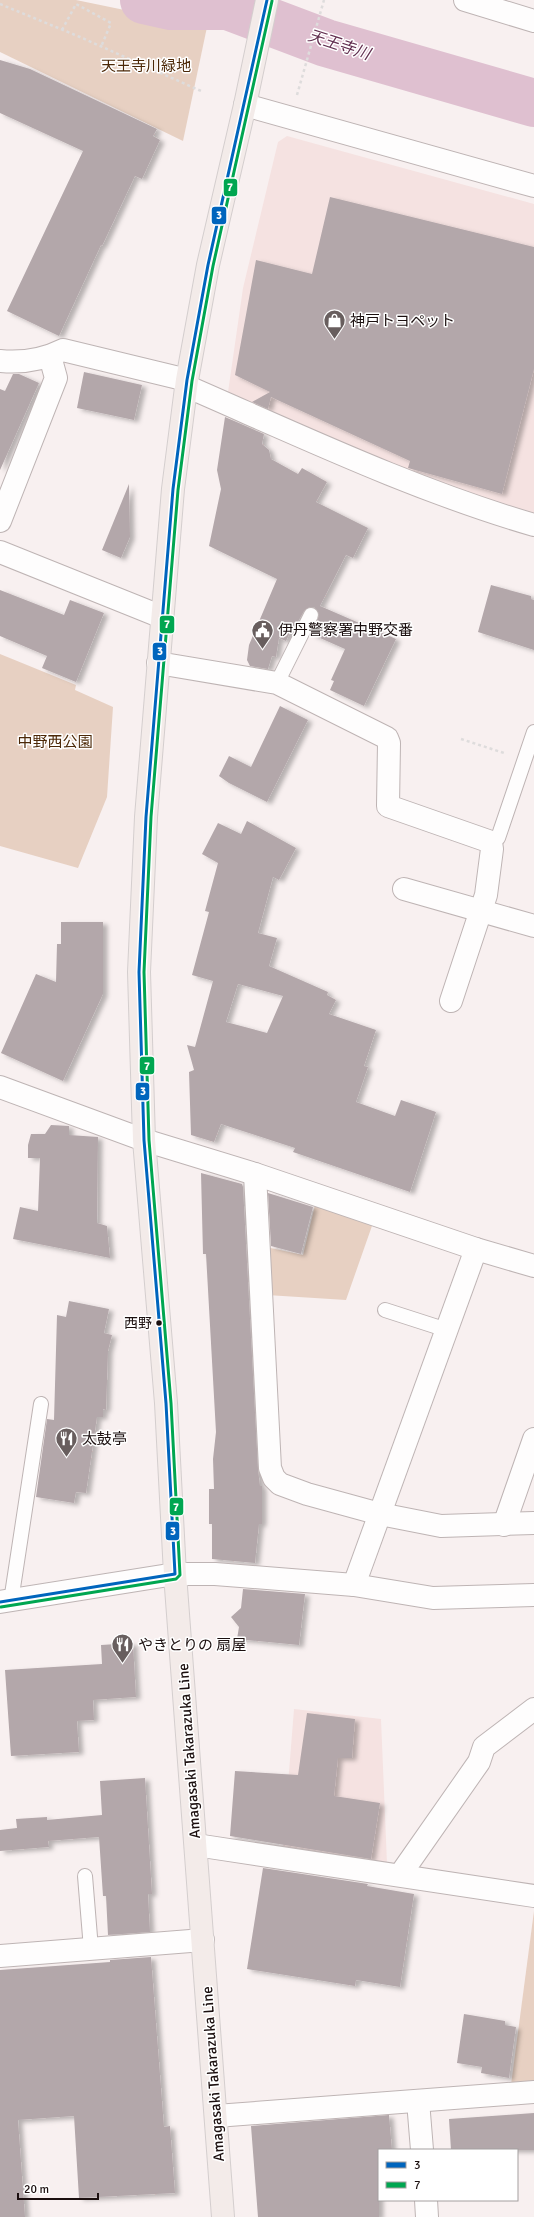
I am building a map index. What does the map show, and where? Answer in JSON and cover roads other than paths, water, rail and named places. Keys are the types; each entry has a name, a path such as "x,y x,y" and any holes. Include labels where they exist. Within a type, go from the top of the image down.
{"main road":[{"name":"Amagasaki Takarazuka Line","path":"223,2217 175,1574 166,1403 144,1140 139,972 146,817 173,489 187,383 208,265 247,97 267,0"}],"street":[{"path":"465,0 534,21"},
{"path":"247,97 534,186"},
{"path":"0,361 16,362 50,356 63,350 187,383 390,474 475,508 534,525"},
{"path":"0,521 56,378 50,356"},
{"path":"0,552 162,617"},
{"path":"158,663 277,683 387,738 389,744 388,806 491,842 492,849 486,895 450,1001"},
{"path":"404,889 534,926"},
{"path":"0,1087 144,1140 255,1174 476,1249 534,1266"},
{"path":"255,1174 270,1468 274,1478 280,1484 307,1494 380,1514 441,1526 534,1523"},
{"path":"354,1585 476,1249"},
{"path":"504,1525 534,1440"},
{"path":"5,1601 175,1574 215,1574 354,1585 433,1598 534,1595"},
{"path":"400,1875 480,1762 484,1747 534,1709"},
{"path":"196,1845 534,1896"},
{"path":"0,1956 203,1940"},
{"path":"216,2116 534,2092"},
{"path":"418,2101 422,2149"},
{"path":"426,2201 427,2217"}],"lane":[{"path":"277,683 311,615"},
{"path":"491,842 498,838 526,760 534,732"},
{"path":"385,1310 446,1330"},
{"path":"5,1601 41,1404"},
{"path":"86,1876 91,1949"}],"waterway":[{"name":"天王寺川","path":"144,0 171,6 228,6 326,43 534,103"}],"place":[{"name":"神戸トヨペット","path":"335,340"},
{"name":"伊丹警察署中野交番","path":"263,650"},
{"name":"西野","path":"159,1323"},
{"name":"太鼓亭","path":"66,1458"},
{"name":"やきとりの 扇屋","path":"122,1664"}],"park label":[{"name":"天王寺川緑地","path":"146,66"},
{"name":"中野西公園","path":"55,742"}]}
